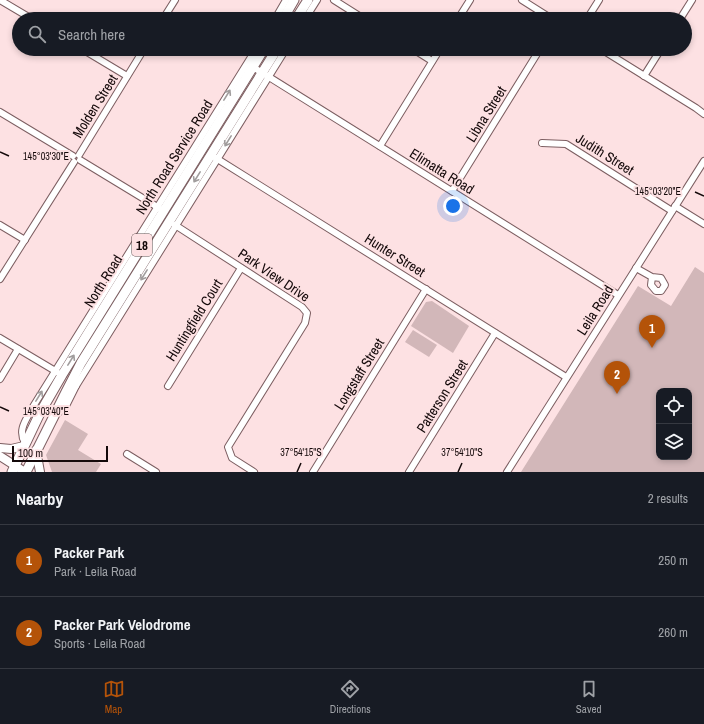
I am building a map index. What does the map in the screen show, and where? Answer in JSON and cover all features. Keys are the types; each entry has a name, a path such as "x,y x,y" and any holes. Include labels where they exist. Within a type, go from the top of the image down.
{"highway":[{"path":"287,12 294,0"},
{"path":"300,12 308,0"},
{"name":"North Road","path":"13,469 58,373 160,208 260,56"},
{"name":"North Road","path":"26,472 81,363 173,215 214,157 265,75 274,56"},
{"path":"160,208 173,215"}],"main road":[{"path":"0,448 11,449 25,445"},
{"path":"36,450 40,472"},
{"path":"0,456 13,469 26,472"}],"street":[{"path":"0,0 20,12"},
{"path":"167,12 175,0"},
{"path":"279,12 286,0"},
{"path":"309,12 317,0"},
{"path":"334,0 353,12"},
{"path":"462,12 470,0"},
{"path":"522,0 541,12"},
{"path":"591,12 599,0"},
{"path":"684,12 692,0"},
{"path":"94,56 127,76"},
{"name":"Molden Street","path":"0,280 140,56"},
{"name":"North Road Service Road","path":"160,208 252,56"},
{"path":"265,75 280,56"},
{"path":"424,56 432,61"},
{"path":"380,146 435,56"},
{"name":"Libna Street","path":"452,191 536,56"},
{"path":"612,56 704,112"},
{"path":"644,76 657,56"},
{"name":"Elimatta Road","path":"253,67 618,295"},
{"path":"0,112 160,208"},
{"name":"Judith Street","path":"542,143 566,144 674,209 704,224"},
{"path":"66,392 76,386 176,225 214,157"},
{"name":"Hunter Street","path":"214,157 566,377"},
{"name":"Leila Road","path":"507,472 704,160"},
{"path":"0,225 25,240"},
{"name":"Park View Drive","path":"176,225 302,307 308,313 305,324 228,447 232,458 254,472"},
{"name":"Huntingfield Court","path":"168,386 241,268"},
{"path":"636,268 652,277"},
{"name":"Longstaff Street","path":"313,472 426,289"},
{"name":"Patterson Street","path":"409,472 495,333"},
{"path":"0,338 58,373"},
{"path":"0,379 18,349"},
{"name":"North Road","path":"54,416 65,408 76,386"},
{"path":"127,454 156,472"}],"shaded area":[{"path":"695,267 704,273 704,472 521,472 638,286 671,306"},
{"path":"432,301 469,326 453,353 411,326 426,302"},
{"path":"413,330 437,345 429,357 405,342"},
{"path":"65,420 88,434 78,450 101,464 96,472 52,472 46,455"}],"place":[{"name":"Packer Park","path":"652,348"},
{"name":"Packer Park Velodrome","path":"617,394"}]}
